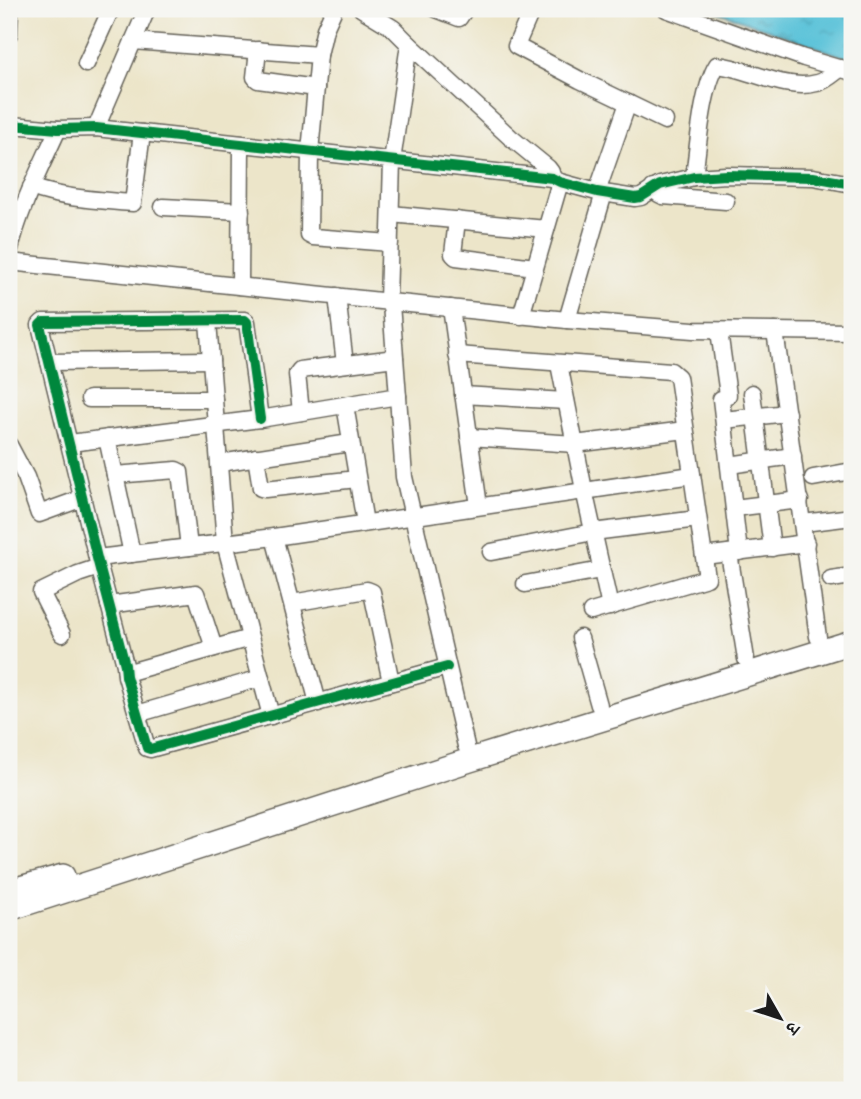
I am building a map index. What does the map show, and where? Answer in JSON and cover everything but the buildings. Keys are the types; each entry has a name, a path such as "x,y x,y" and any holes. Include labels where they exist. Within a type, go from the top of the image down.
{"highway":[{"path":"9,891 68,875 466,746 852,627"},
{"path":"9,909 470,760 852,642"}],"street":[{"path":"9,34 10,9"},
{"path":"86,64 111,9"},
{"path":"96,128 147,9"},
{"path":"334,9 325,29 319,55 310,152 309,235 390,243"},
{"path":"362,9 379,13 510,137 548,167 556,180 546,229 521,316"},
{"path":"436,9 460,18 465,9"},
{"path":"532,9 516,46 665,121"},
{"path":"666,9 783,51 847,70"},
{"path":"133,41 319,55"},
{"path":"409,44 392,161 389,302 404,477 466,746"},
{"path":"258,50 255,77 258,80 316,88"},
{"path":"694,177 702,115 717,65 793,84 821,82 847,70"},
{"path":"567,320 628,103"},
{"path":"9,123 58,129 96,128 556,180 601,193 635,198 660,185 694,177 813,177 852,184"},
{"path":"9,253 31,187 58,129"},
{"path":"31,187 65,196 132,203 142,133"},
{"path":"240,286 242,144"},
{"path":"653,188 663,196 726,201"},
{"path":"163,207 241,211"},
{"path":"391,214 546,229"},
{"path":"457,220 453,254 456,257 535,267"},
{"path":"9,262 567,320 692,330 852,332"},
{"path":"337,296 345,364"},
{"path":"451,308 479,506"},
{"path":"260,419 245,320 40,325 98,563 147,748 447,667"},
{"path":"208,321 225,543 271,716"},
{"path":"719,331 725,397 724,420 734,508 734,552 746,659"},
{"path":"775,331 818,637"},
{"path":"457,355 674,372 678,377 708,576 591,612"},
{"path":"301,412 300,370 395,358"},
{"path":"49,362 211,360"},
{"path":"559,363 610,607"},
{"path":"752,393 772,548"},
{"path":"463,394 566,401"},
{"path":"70,443 260,419 398,396"},
{"path":"89,399 214,399"},
{"path":"345,405 366,523"},
{"path":"724,420 787,413"},
{"path":"469,437 575,444 685,430"},
{"path":"107,438 132,554"},
{"path":"220,463 350,443"},
{"path":"9,445 26,477 39,514 83,498"},
{"path":"729,465 793,456"},
{"path":"256,457 261,488 265,489 357,479"},
{"path":"115,475 176,470 180,472 189,547"},
{"path":"813,478 852,471"},
{"path":"62,634 41,592 98,563 132,554 274,537 692,475"},
{"path":"734,508 800,500"},
{"path":"803,523 852,517"},
{"path":"491,552 593,532 698,519"},
{"path":"274,537 318,703"},
{"path":"704,556 806,543"},
{"path":"525,584 601,570"},
{"path":"831,579 852,576"},
{"path":"292,603 367,590 372,592 391,682"},
{"path":"109,606 196,593 214,648"},
{"path":"126,673 250,638"},
{"path":"580,638 600,705"},
{"path":"137,714 261,678"}],"water":[{"path":"710,9 852,9 852,60"}],"cycle path":[{"path":"9,123 58,129 96,128 552,178 597,192 635,198 660,185 694,177 813,177 852,184"},
{"path":"260,419 245,320 43,322 40,325 126,676 147,748 447,667"}]}
